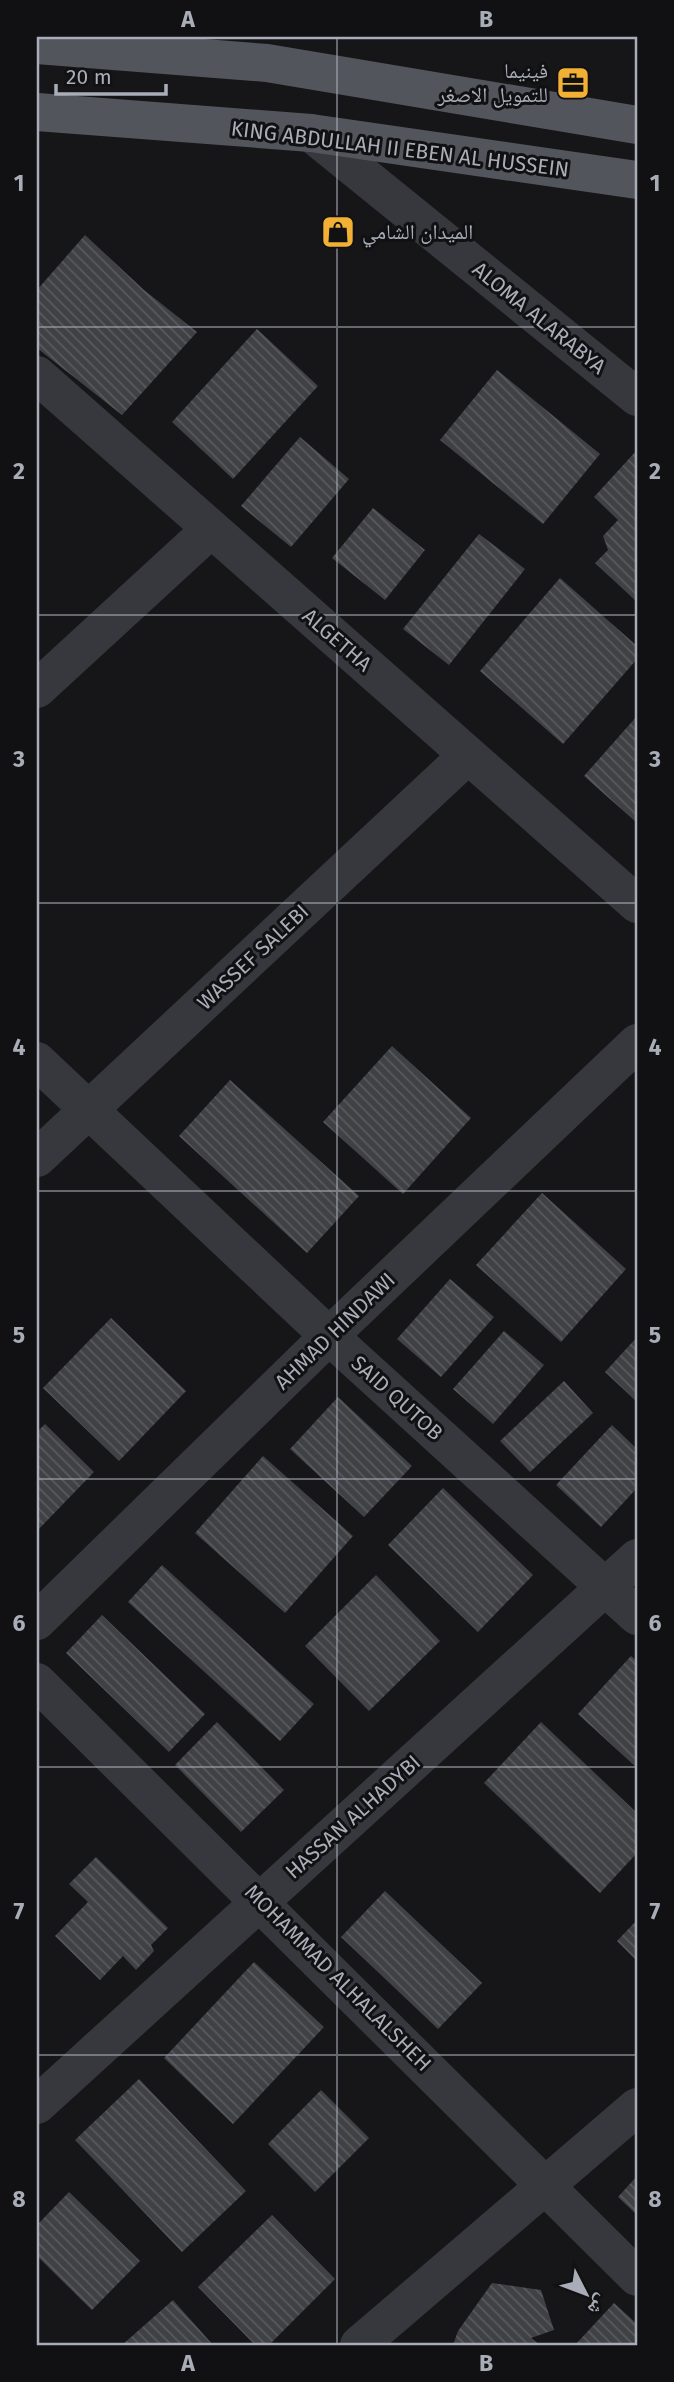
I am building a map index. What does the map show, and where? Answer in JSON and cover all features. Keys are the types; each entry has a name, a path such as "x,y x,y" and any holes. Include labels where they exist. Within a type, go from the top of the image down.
{"main road":[{"path":"37,45 267,63 637,125"},
{"name":"KING ABDULLAH II EBEN AL HUSSEIN","path":"37,112 311,133 637,180"}],"street":[{"name":"ALOMA ALARABYA","path":"311,133 637,397"},
{"name":"ALGETHA","path":"37,375 637,904"},
{"path":"37,689 211,529"},
{"name":"WASSEF SALEBI","path":"37,1158 468,755"},
{"name":"AHMAD HINDAWI","path":"37,1621 328,1336 637,1043"},
{"name":"SAID QUTOB","path":"37,1061 328,1336 637,1616"},
{"name":"HASSAN ALHADYBI","path":"37,2105 637,1558"},
{"name":"MOHAMMAD ALHALALSHEH","path":"37,1682 261,1901 637,2277"},
{"path":"359,2345 637,2106"}],"building":[{"path":"85,235 144,290 197,332 122,415 37,348 37,290"},
{"path":"257,329 318,386 233,479 172,422"},
{"path":"497,370 600,454 543,524 440,440"},
{"path":"300,437 349,479 291,547 241,506"},
{"path":"637,450 637,602 595,563 608,550 603,536 618,520 594,497"},
{"path":"373,508 425,550 385,600 332,558"},
{"path":"479,534 525,569 449,665 403,629"},
{"path":"560,578 637,646 637,659 563,744 480,671"},
{"path":"637,716 637,823 584,776"},
{"path":"392,1046 471,1118 403,1194 323,1122"},
{"path":"230,1080 359,1196 307,1253 179,1136"},
{"path":"542,1193 626,1269 561,1342 476,1265"},
{"path":"450,1279 494,1317 441,1377 397,1339"},
{"path":"111,1318 186,1391 119,1461 43,1388"},
{"path":"504,1331 544,1365 493,1424 453,1389"},
{"path":"637,1337 637,1402 605,1372"},
{"path":"564,1381 593,1413 530,1472 500,1441"},
{"path":"338,1397 412,1466 364,1517 290,1449"},
{"path":"45,1424 94,1472 37,1531 37,1432"},
{"path":"612,1425 637,1449 637,1488 601,1527 556,1485"},
{"path":"263,1456 353,1536 285,1613 195,1533"},
{"path":"443,1488 533,1575 478,1632 388,1545"},
{"path":"162,1565 314,1704 280,1741 128,1602"},
{"path":"376,1575 440,1641 369,1711 305,1646"},
{"path":"102,1615 205,1714 169,1752 66,1653"},
{"path":"631,1656 637,1661 637,1768 578,1714"},
{"path":"217,1722 284,1790 241,1832 175,1765"},
{"path":"541,1722 637,1813 637,1853 600,1893 484,1783"},
{"path":"96,1857 168,1928 151,1945 154,1951 136,1970 123,1956 100,1980 55,1936 88,1902 69,1884"},
{"path":"385,1891 482,1983 438,2029 341,1937"},
{"path":"637,1920 637,1961 617,1941"},
{"path":"254,1962 324,2027 233,2124 164,2058"},
{"path":"139,2079 246,2191 182,2252 75,2140"},
{"path":"321,2090 369,2138 315,2192 268,2144"},
{"path":"637,2176 637,2215 618,2197"},
{"path":"69,2192 140,2261 92,2310 37,2256 37,2225"},
{"path":"272,2215 335,2279 269,2345 255,2345 198,2287"},
{"path":"492,2283 541,2290 554,2330 531,2338 540,2345 453,2345 458,2331"},
{"path":"173,2300 213,2345 122,2345"},
{"path":"614,2303 637,2324 637,2345 575,2345"}],"place":[{"name":"فينيما للتمويل الاصغر","path":"573,83"},
{"name":"الميدان الشامي","path":"338,232"}]}
